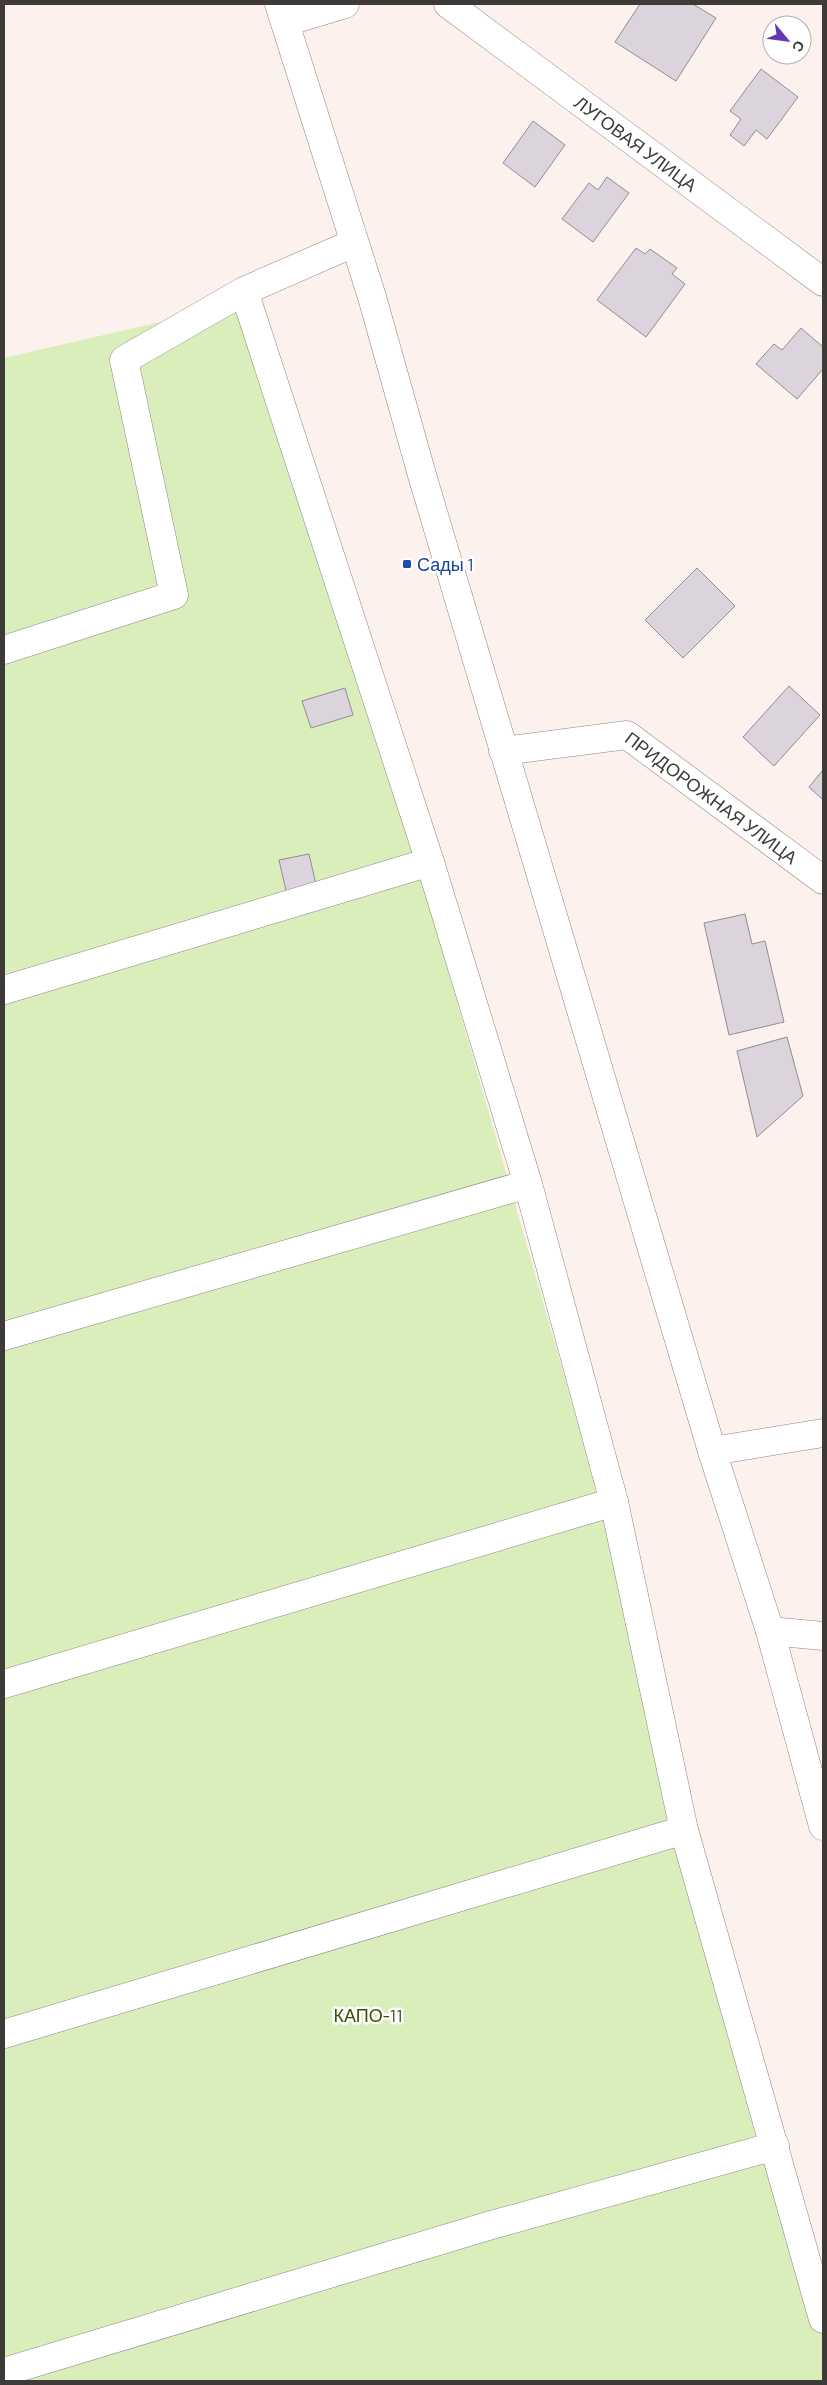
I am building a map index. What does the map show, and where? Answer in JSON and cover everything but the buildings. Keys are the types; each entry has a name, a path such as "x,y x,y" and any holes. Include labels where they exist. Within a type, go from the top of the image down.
{"main road":[{"path":"345,4 282,13 354,243 712,1451 770,1631 823,1826"},
{"name":"ЛУГОВАЯ УЛИЦА","path":"448,4 823,282"},
{"path":"4,650 174,594 124,360 244,291 354,243"},
{"path":"244,291 430,862 528,1184 614,1502 684,1830 823,2319"},
{"name":"ПРИДОРОЖНАЯ УЛИЦА","path":"504,750 627,735 823,880"},
{"path":"4,990 430,862"},
{"path":"4,1336 528,1184"},
{"path":"712,1451 823,1433"},
{"path":"4,1684 614,1502"},
{"path":"770,1631 823,1636"},
{"path":"4,2034 684,1830"},
{"path":"4,2372 488,2226 775,2146"}],"green space":[{"name":"КАПО-11","path":"256,300 823,2279 823,2381 4,2381 4,358"}],"place":[{"name":"Сады 1","path":"407,564"}]}
